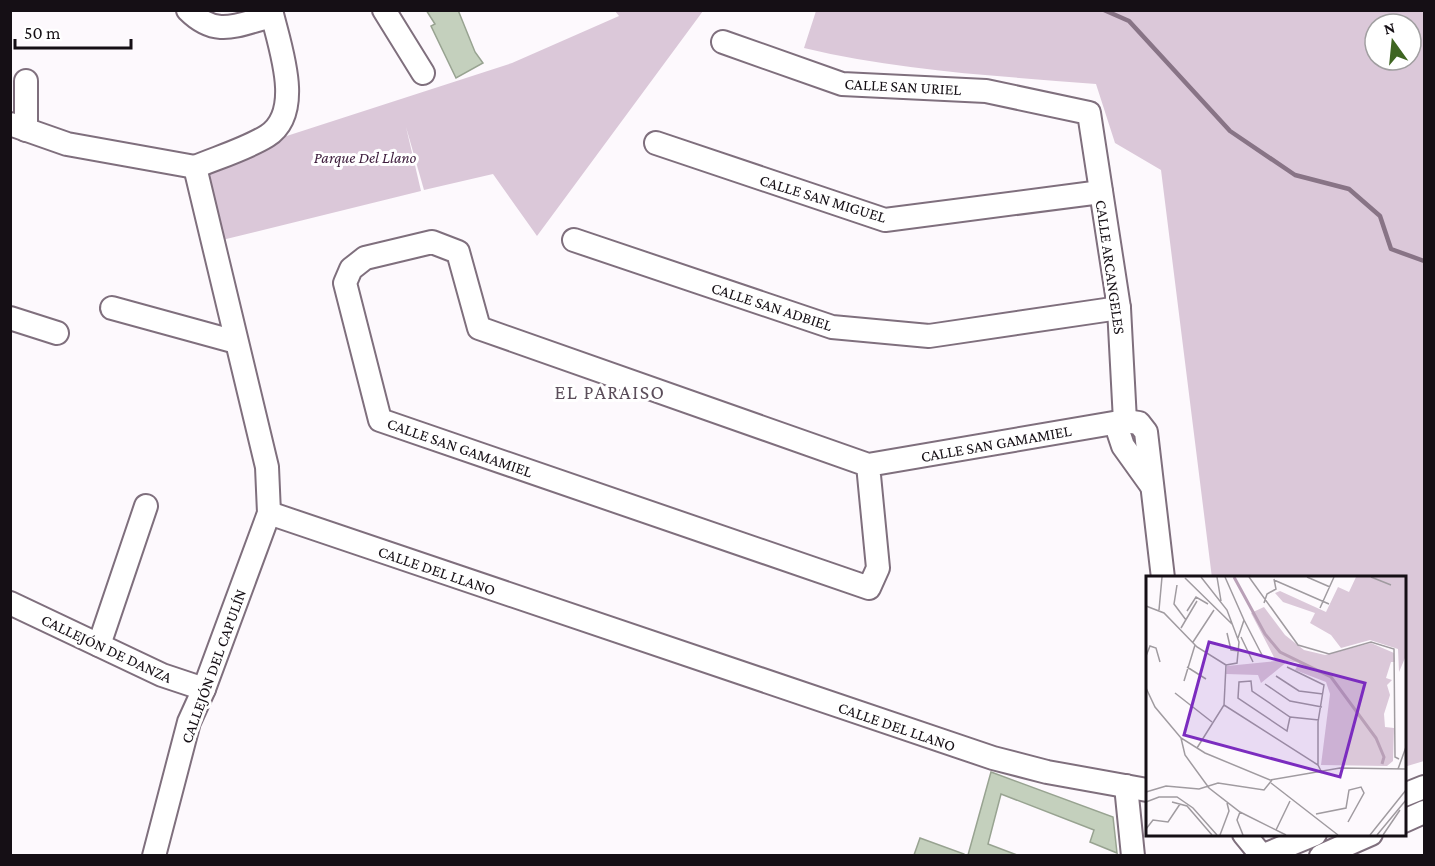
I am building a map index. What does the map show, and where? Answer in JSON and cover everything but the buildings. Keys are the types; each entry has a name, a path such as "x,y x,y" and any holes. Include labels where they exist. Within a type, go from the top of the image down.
{"street":[{"path":"26,81 18,127 67,144 195,167 269,135 284,118 289,87 272,13 217,29 200,22 188,10"},
{"path":"384,10 423,73"},
{"name":"CALLE SAN URIEL","path":"723,42 842,84 986,91 1089,113"},
{"name":"CALLE ARCANGELES","path":"1089,113 1119,308 1125,421 1118,431 1120,440 1152,486 1163,576"},
{"name":"CALLE SAN MIGUEL","path":"656,144 885,220 1101,192"},
{"path":"195,167 267,467 269,513"},
{"name":"CALLE SAN ADBIEL","path":"574,240 832,327 929,336 1119,308"},
{"name":"CALLE SAN GAMAMIEL","path":"868,465 878,568 869,588 380,420 345,284 351,269 364,258 432,242 445,246 459,252 479,328 868,465 1125,421"},
{"path":"112,308 236,342"},
{"path":"10,318 57,333"},
{"path":"99,645 146,507"},
{"name":"CALLEJÓN DEL CAPULÍN","path":"154,855 189,722 204,689 269,513"},
{"name":"CALLE DEL LLANO","path":"269,513 993,758 1047,772 1137,788"},
{"name":"CALLEJÓN DE DANZA","path":"10,603 162,675 204,689"},
{"path":"1405,795 1425,787"},
{"path":"1133,855 1137,788"},
{"path":"1405,821 1425,812"},
{"path":"1246,836 1262,855 1310,836"},
{"path":"1321,855 1366,836"}],"green space":[{"name":"Parque Del Llano","path":"615,11 703,11 537,236 493,174 424,190 406,127 421,191 218,241 208,167 265,143 512,63 619,16"},
{"path":"816,11 1424,11 1424,761 1405,767 1405,576 1212,576 1161,170 1115,143 1096,84 986,75 876,62 804,48"}],"waterway":[{"path":"1104,10 1129,21 1230,131 1295,175 1349,189 1380,216 1391,249 1424,261"}],"district":[{"name":"EL PARAISO","path":"610,392"}]}
